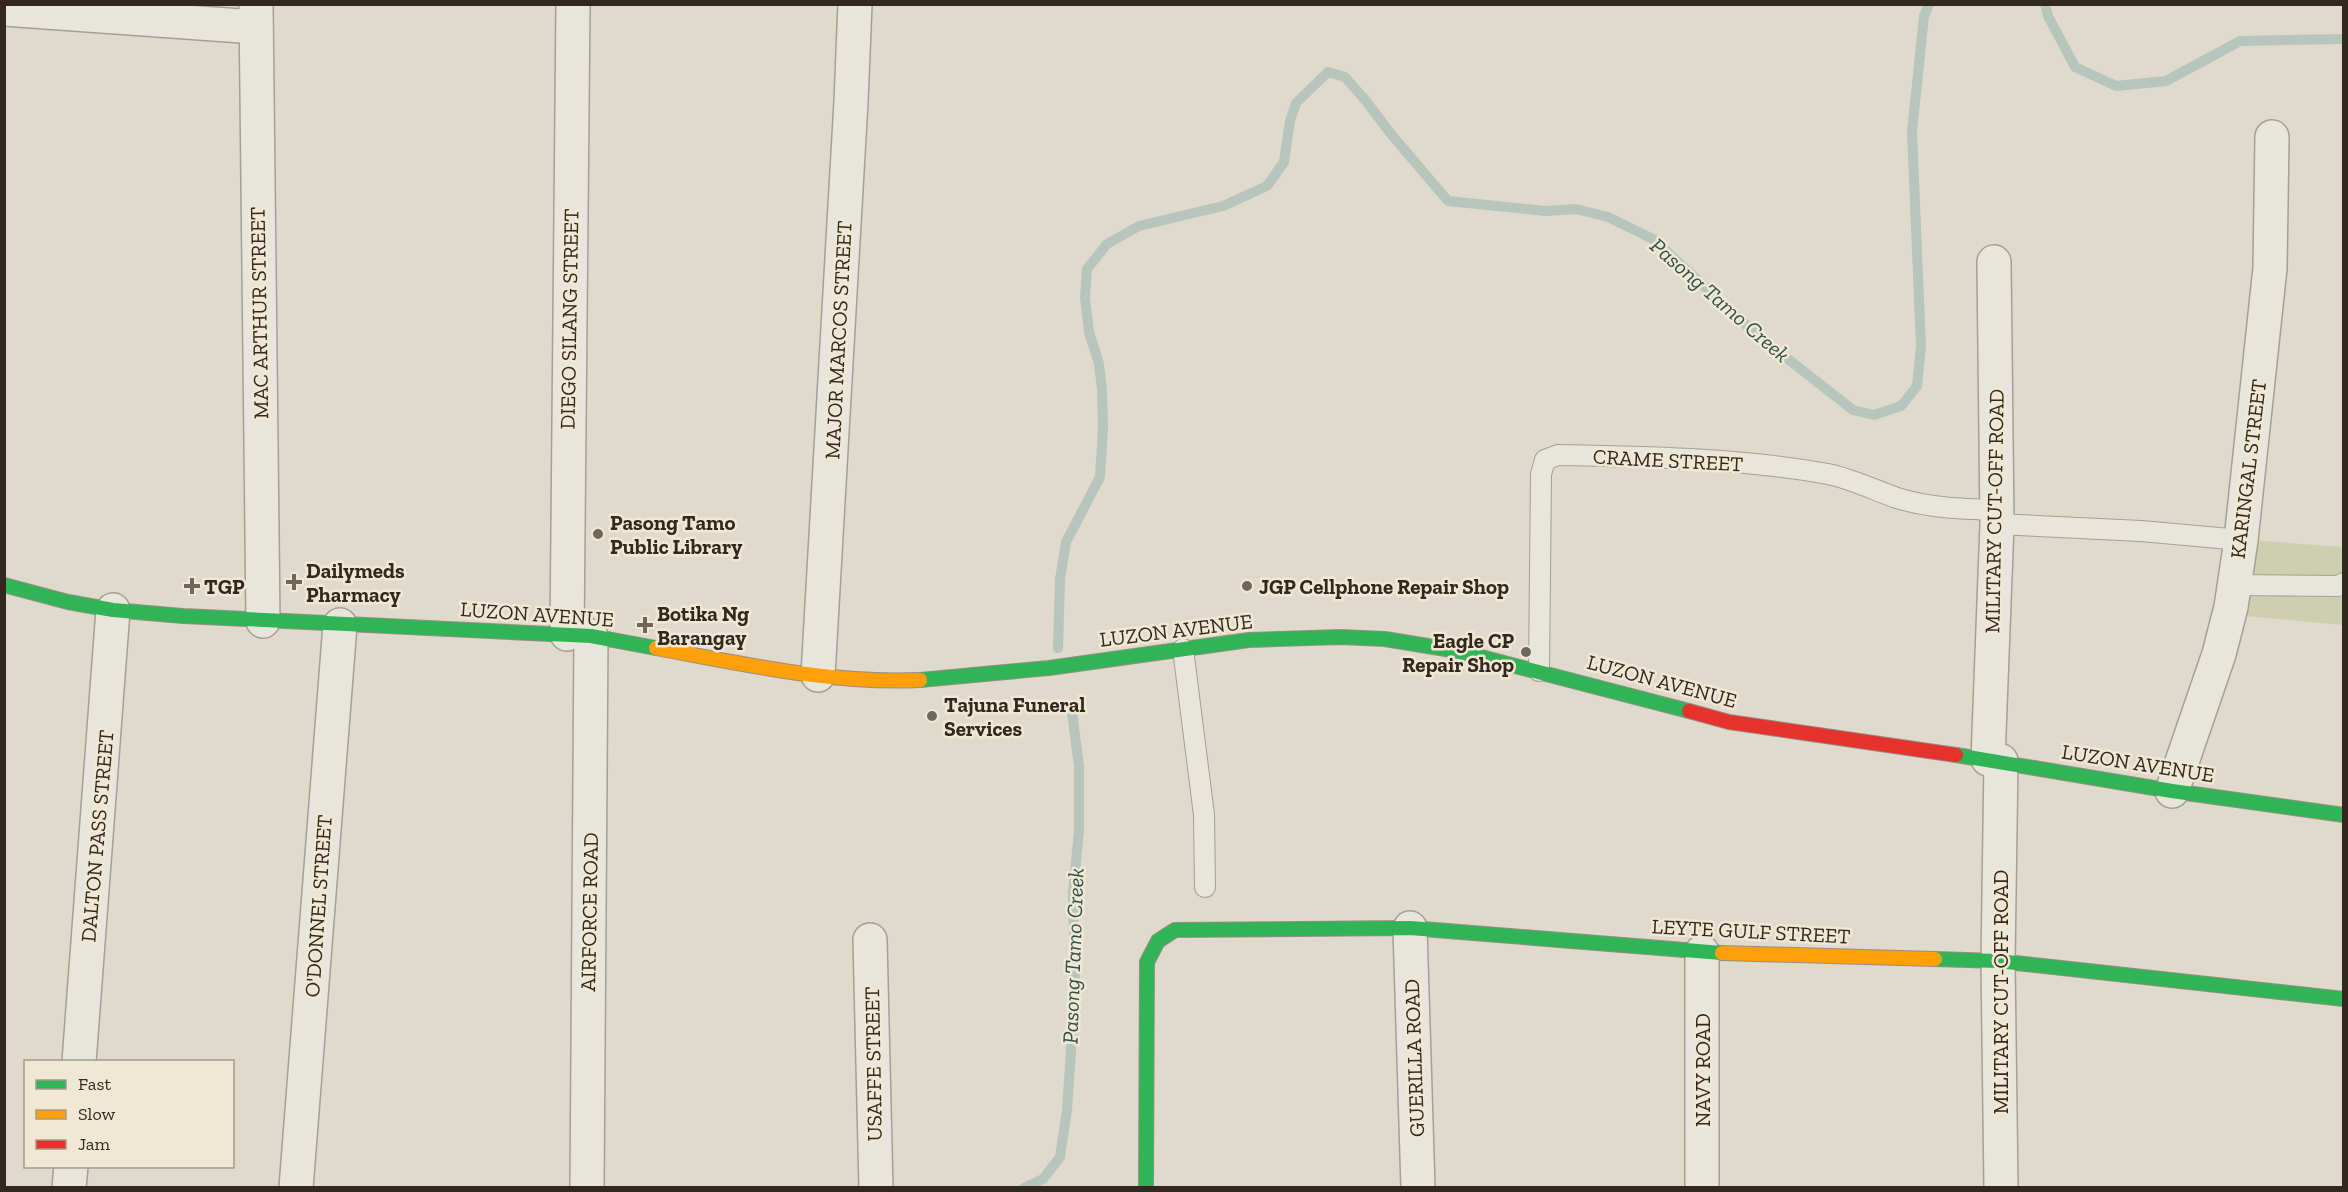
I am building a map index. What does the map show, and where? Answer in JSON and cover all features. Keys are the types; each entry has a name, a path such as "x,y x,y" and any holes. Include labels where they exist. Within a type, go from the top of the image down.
{"main road":[{"name":"LUZON AVENUE","path":"4,585 68,602 113,610 263,621 579,635 818,675 869,680 929,679 1049,668 1249,640 1385,639 1458,651 1539,670 1729,722 1994,760 2172,791 2343,815"},
{"name":"LEYTE GULF STREET","path":"1146,1188 1147,962 1158,941 1175,930 1410,928 1702,952 1998,961 2343,999"}],"street":[{"name":"DIEGO SILANG STREET","path":"573,4 579,635"},
{"name":"MAJOR MARCOS STREET","path":"818,675 855,4"},
{"path":"4,9 256,16"},
{"name":"MAC ARTHUR STREET","path":"256,16 263,621"},
{"name":"KARINGAL STREET","path":"2172,791 2219,654 2241,540 2270,268 2272,137"},
{"name":"MILITARY CUT-OFF ROAD","path":"1994,262 1997,517 1994,760 2001,1188"},
{"name":"DALTON PASS STREET","path":"79,1060 113,610"},
{"name":"O'DONNEL STREET","path":"297,1188 340,625"},
{"name":"AIRFORCE ROAD","path":"579,635 587,1188"},
{"name":"GUERILLA ROAD","path":"1410,928 1418,1188"},
{"name":"USAFFE STREET","path":"870,940 876,1188"},
{"name":"NAVY ROAD","path":"1702,952 1702,1188"},
{"path":"69,1188 71,1168"}],"lane":[{"name":"CRAME STREET","path":"1539,670 1541,474 1545,460 1550,457 1558,455 1687,458 1734,462 1846,478 1897,498 1997,517"},
{"path":"1997,517 2241,540"},
{"path":"2234,585 2338,586 2343,583"},
{"path":"1183,649 1204,815 1205,887"}],"green space":[{"path":"2250,540 2343,547 2343,625 2244,616"}],"waterway":[{"name":"Pasong Tamo Creek","path":"1058,648 1060,579 1066,542 1100,477 1103,428 1102,389 1099,364 1089,332 1085,298 1087,269 1107,244 1139,226 1223,206 1267,186 1284,162 1290,121 1296,103 1328,72 1345,77 1448,201 1546,211 1576,209 1608,217 1653,239 1756,334 1853,410 1874,415 1901,406 1917,386 1921,346 1912,132 1924,16 1929,4"},
{"name":"Pasong Tamo Creek","path":"2045,4 2048,16 2075,67 2116,86 2166,81 2240,41 2344,39"},
{"name":"Pasong Tamo Creek","path":"1024,1188 1043,1179 1060,1157 1067,1110 1075,992 1073,892 1079,831 1079,766 1071,705"}],"traffic: fast":[{"path":"4,585 68,602 113,610 183,616 591,636 656,648"},
{"path":"920,680 1049,668 1249,640 1341,637 1385,639 1458,651 1689,711"},
{"path":"1956,755 2172,791 2344,815"},
{"path":"1146,1188 1147,962 1158,941 1175,930 1410,928 1722,953"},
{"path":"1935,959 1998,961 2344,999"}],"traffic: slow":[{"path":"656,648 787,672 853,679 920,680"},
{"path":"1722,953 1935,959"}],"traffic: jam":[{"path":"1689,711 1729,722 1956,755"}],"place":[{"name":"Pasong Tamo Public Library","path":"598,534"},
{"name":"Dailymeds Pharmacy","path":"294,582"},
{"name":"TGP","path":"192,586"},
{"name":"JGP Cellphone Repair Shop","path":"1247,586"},
{"name":"Botika Ng Barangay","path":"645,625"},
{"name":"Eagle CP Repair Shop","path":"1526,652"},
{"name":"Tajuna Funeral Services","path":"932,716"}]}
